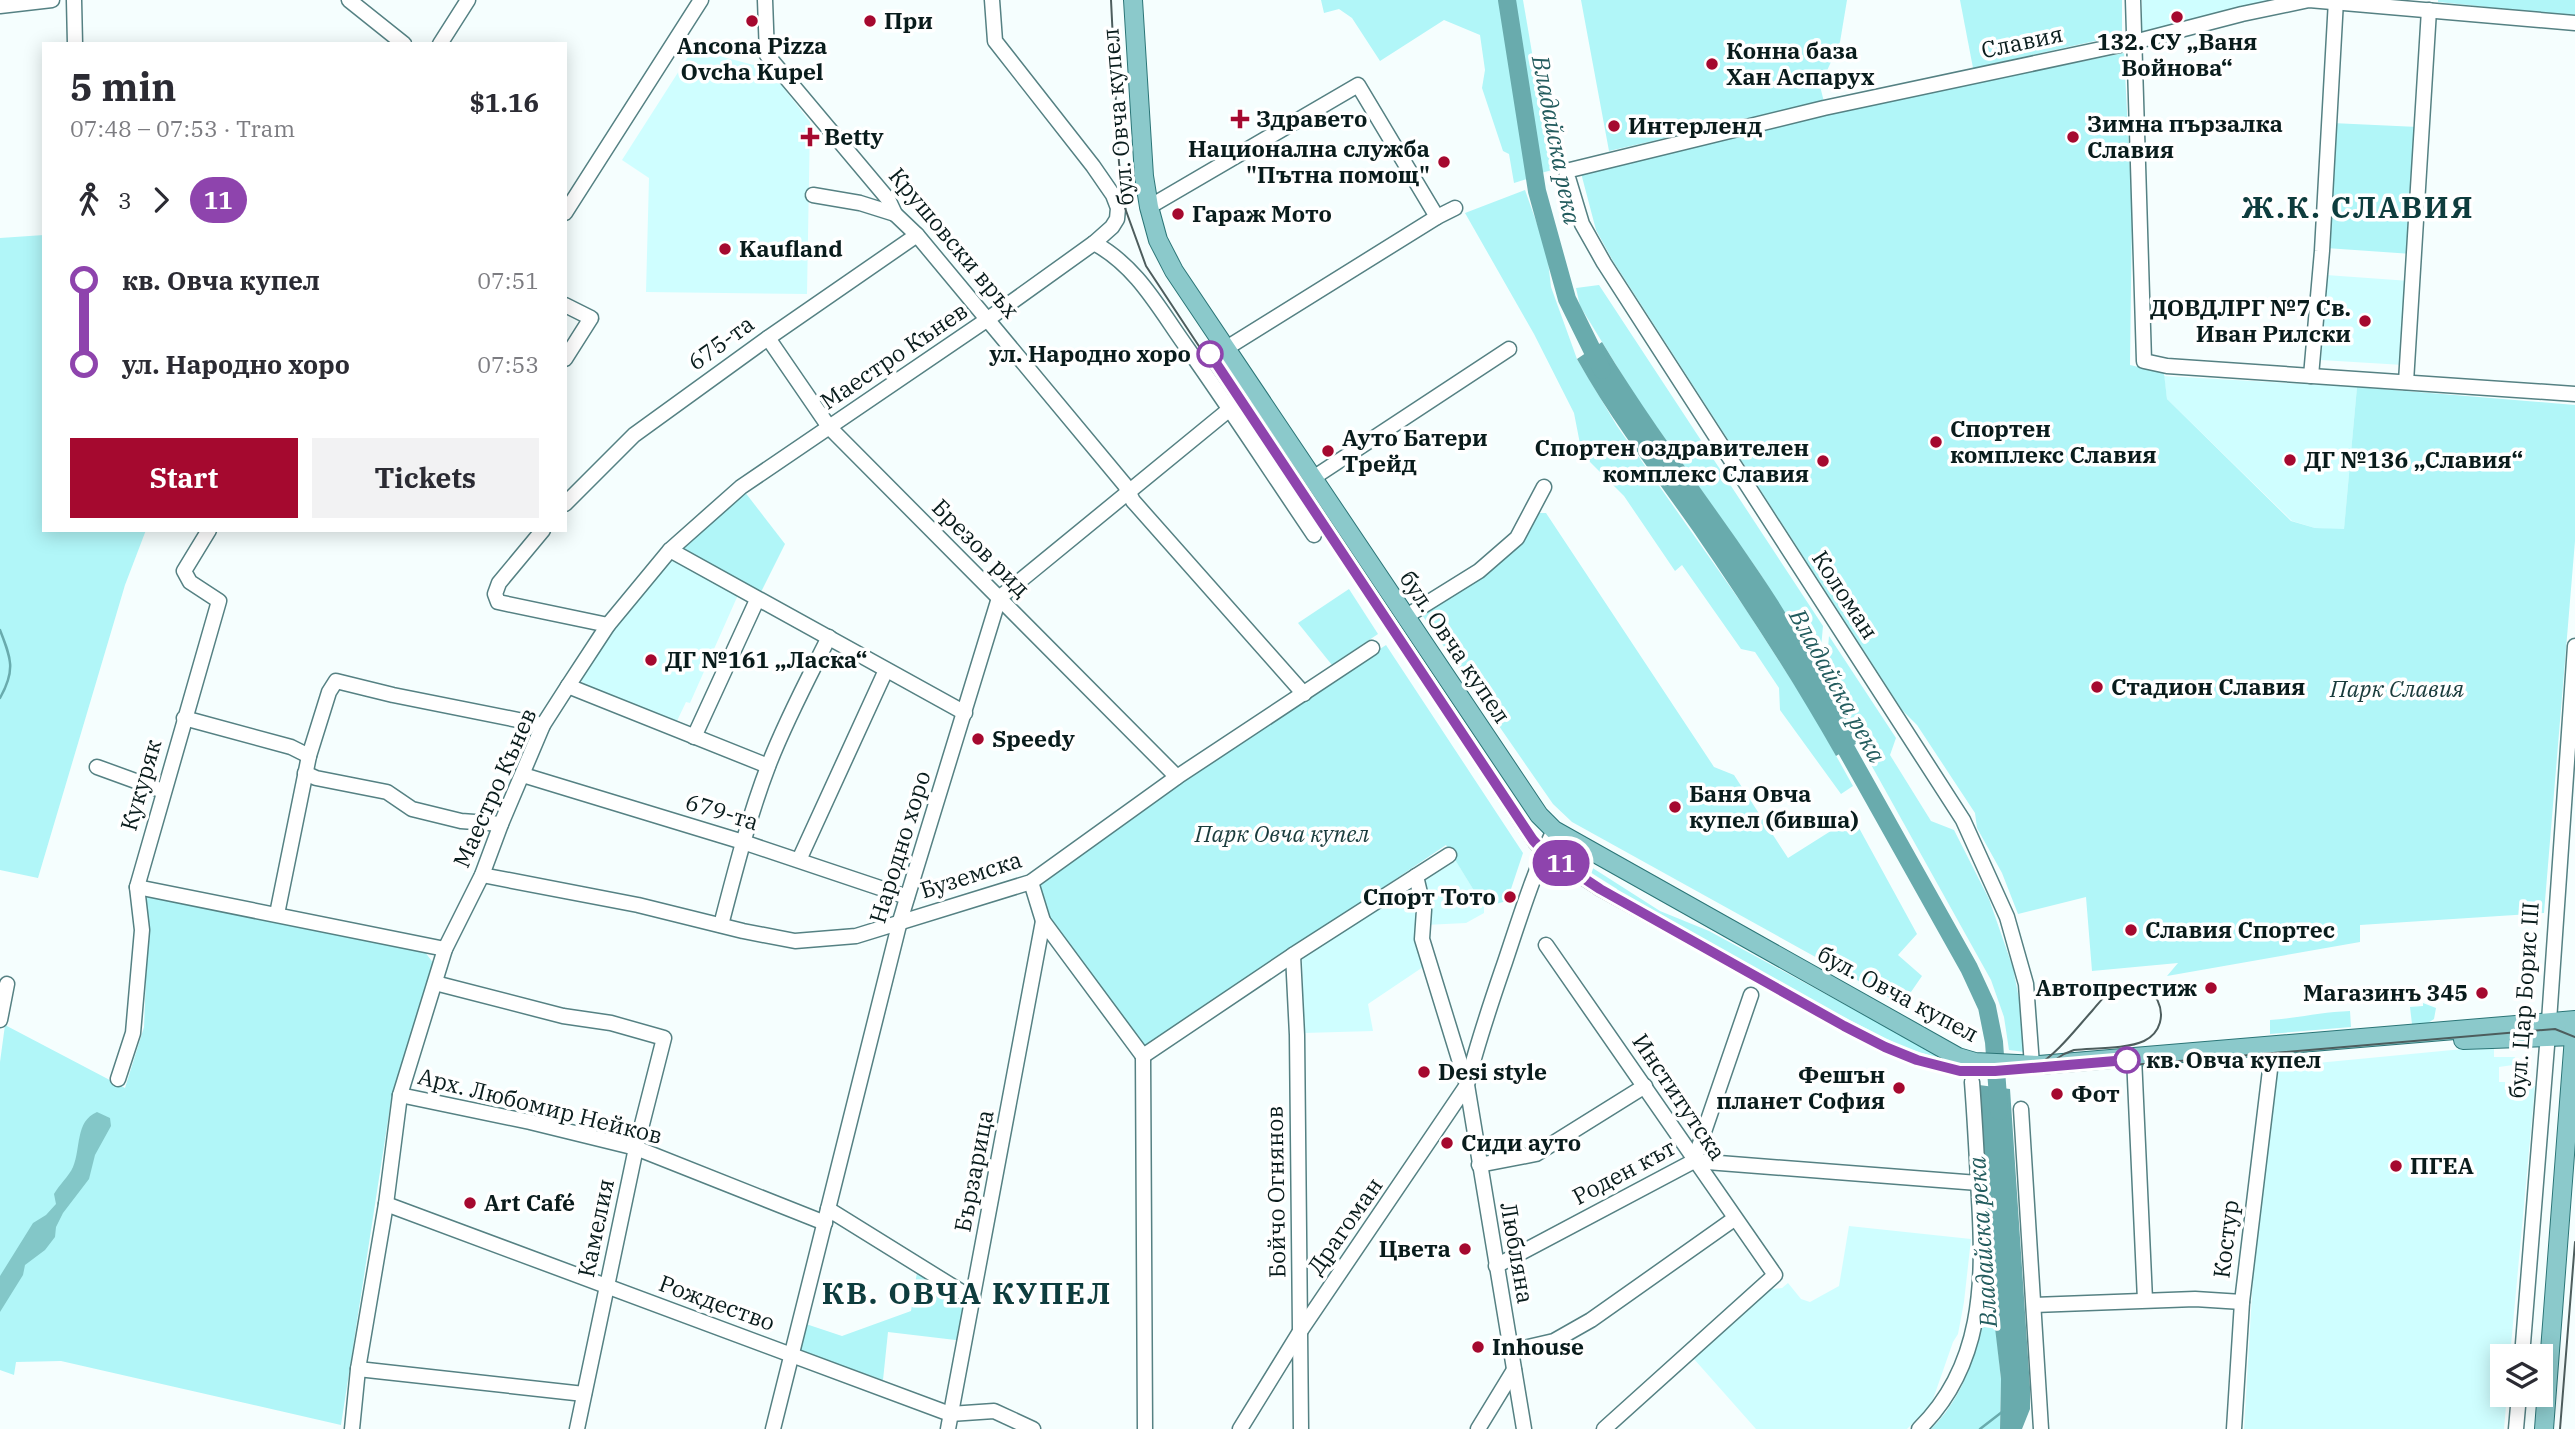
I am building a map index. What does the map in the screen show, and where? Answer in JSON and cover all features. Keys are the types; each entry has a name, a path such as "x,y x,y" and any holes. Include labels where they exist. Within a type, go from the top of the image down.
{"main road":[{"name":"бул. Овча купел","path":"1133,0 1144,176 1158,240 1174,271 1225,349 1539,815 1554,830 1894,1022 1958,1057 1975,1062 2023,1065 2135,1062 2575,1028"},
{"path":"2543,1429 2575,1028"}],"street":[{"path":"0,6 52,0"},
{"path":"74,0 75,42"},
{"path":"349,0 402,42"},
{"path":"441,42 468,0"},
{"path":"567,210 701,0"},
{"name":"Крушовски връх","path":"765,0 767,55 888,199 895,214 917,235 988,319 1129,492 1133,501 1304,694"},
{"name":"Маестро Кънев","path":"352,1429 358,1369 386,1205 400,1095 445,949 482,875 500,824 544,726 568,686 608,625 670,550 741,487 988,319 1112,228 1118,208 1112,195 1093,166 995,41 992,0"},
{"path":"2133,0 2144,361 2167,366 2575,394"},
{"name":"Славия","path":"1566,171 1824,108 2134,42 2309,0 2575,23"},
{"path":"2311,376 2322,251 2335,1"},
{"path":"2406,383 2429,10"},
{"path":"1149,208 1358,85 1437,217"},
{"name":"Коломан","path":"1566,171 1582,224 1604,263 1963,820 2007,917 2026,984 2023,1065"},
{"path":"813,195 860,203 895,214"},
{"path":"1225,349 1455,208"},
{"name":"675-та","path":"567,502 634,435 917,235"},
{"path":"1094,243 1111,252 1133,271 1314,535"},
{"path":"567,306 591,318 567,356"},
{"name":"Брезов рид","path":"768,338 829,427 1177,777"},
{"path":"1313,478 1509,349"},
{"path":"999,598 1253,390"},
{"path":"567,482 576,492"},
{"path":"1405,617 1479,571 1517,538 1544,487"},
{"name":"Кукуряк","path":"118,1079 133,1033 142,930 137,887 219,601 190,582 184,571 208,532"},
{"path":"541,532 499,583 495,594 498,602 608,625"},
{"path":"670,550 965,713"},
{"name":"Народно хоро","path":"773,1429 900,921 999,598"},
{"path":"694,737 757,600"},
{"path":"721,925 743,842 768,766 786,723 829,637"},
{"name":"бул. Цар Борис III","path":"2523,1344 2575,646"},
{"name":"Буземска","path":"482,875 638,905 795,941 856,936 1031,882 1177,777 1372,648"},
{"path":"799,860 886,670"},
{"path":"277,914 309,755 329,692 336,681 544,726"},
{"path":"568,686 768,766"},
{"path":"184,718 291,747 309,755"},
{"path":"97,767 163,791"},
{"path":"306,773 316,778 387,792 412,809 460,821 500,824"},
{"name":"679-та","path":"523,775 743,842 907,897"},
{"name":"Любляна","path":"1467,1086 1474,1053 1524,904 1554,830"},
{"path":"1143,1056 1449,855"},
{"name":"Любляна","path":"1416,876 1424,910 1422,939 1467,1086 1524,1429"},
{"path":"1031,882 1043,921 1143,1056 1145,1429"},
{"path":"137,887 445,949"},
{"name":"Бързарица","path":"949,1422 1043,921"},
{"name":"Институтска","path":"1546,945 1775,1275 1604,1429"},
{"name":"Бойчо Огнянов","path":"1293,955 1297,1035 1301,1429"},
{"name":"Камелия","path":"435,983 563,1016 611,1023 664,1038 636,1148 577,1429"},
{"path":"0,1020 7,984"},
{"name":"Роден кът","path":"1496,1266 1694,1161 1751,995"},
{"name":"Костур","path":"2234,1429 2242,1302 2272,1050"},
{"path":"2135,1062 2144,1300"},
{"path":"1919,1429 1929,1419 1956,1378 1969,1348 1979,1307 1982,1261 1972,1082"},
{"name":"Драгоман","path":"1240,1429 1300,1330 1467,1086"},
{"path":"1479,1165 1536,1154 1645,1086"},
{"name":"Арх. Любомир Нейков","path":"400,1095 530,1122 636,1148 826,1216 973,1299"},
{"path":"2021,1109 2041,1429"},
{"path":"1694,1161 1978,1183"},
{"name":"Рождество","path":"386,1205 792,1354 949,1422 994,1412 1033,1429"},
{"path":"1511,1351 1554,1341 1591,1320 1734,1219"},
{"path":"2034,1306 2195,1299 2242,1302"},
{"path":"358,1369 584,1394"},
{"path":"1478,1429 1515,1376"},
{"path":"1488,1429 1515,1376"},
{"path":"2516,1429 2518,1407"}],"shaded area":[{"name":"132. СУ „Ваня Войнова“","path":"2142,0 2283,0 2142,34"},
{"path":"693,49 769,69 810,122 807,294 646,292 649,178 622,160"},
{"name":"ДОВДЛРГ №7 Св. Иван Рилски","path":"2326,275 2410,281 2403,365 2321,360"},
{"path":"1602,342 1659,430 1773,592 1823,677 1859,742 1836,756 1749,614 1618,425 1577,359"},
{"name":"ДГ №136 „Славия“","path":"2164,376 2357,387 2344,530 2315,528 2292,521 2167,399"},
{"name":"ДГ №161 „Ласка“","path":"672,559 738,595 690,703 686,702 676,723 583,685 581,679 605,641"},
{"path":"1456,861 1484,907 1484,913 1466,923 1425,925 1423,967 1368,1004 1373,1031 1304,1033 1302,957"},
{"path":"2494,1046 2494,1057 2515,1057 2513,1065 2499,1067 2499,1082 2505,1082 2505,1086 2535,1086 2511,1344 2490,1344 2490,1407 2506,1407 2504,1429 2244,1429 2255,1245 2276,1067"},
{"path":"1979,1085 2010,1089 2030,1387 2030,1409 2022,1429 2000,1429 2001,1379 1992,1302"},
{"path":"97,1112 110,1118 111,1126 95,1155 89,1179 63,1213 56,1227 55,1237 45,1250 25,1265 23,1275 0,1312 0,1276 33,1223 46,1215 56,1204 54,1194 73,1167 85,1122"},
{"path":"1849,1226 1971,1239 1958,1334 1931,1405 1907,1429 1756,1429 1694,1359 1772,1289 1782,1288 1788,1283 1801,1299 1810,1302 1839,1286"}],"green space":[{"path":"1321,0 1502,0 1527,179 1514,183 1509,154 1503,151 1482,88 1485,70 1480,35 1444,20 1380,61 1352,18 1339,9 1324,13"},
{"path":"1514,0 1523,0 1552,170 1541,173"},
{"name":"Конна база Хан Аспарух","path":"1581,0 1847,0 1840,42 1820,86 1824,102 1609,151"},
{"path":"1960,0 2122,0 2122,35 1973,68"},
{"path":"2575,0 2575,16 2438,2"},
{"name":"Спортен комплекс Славия","path":"2124,53 2132,209 2130,365 2164,373 2167,399 2291,521 2315,528 2344,529 2357,387 2575,405 2575,541 2544,913 2360,925 2360,942 2167,976 2178,963 2092,971 2086,897 2018,914 2002,873 1977,828 1975,813 1917,725 1902,710 1613,261 1596,230 1581,173 1821,115"},
{"path":"2332,123 2418,127 2412,254 2326,248"},
{"path":"1525,190 1547,252 1551,287 1577,359 1617,426 1745,608 1810,709 1853,786 1841,794 1780,710 1779,688 1755,652 1741,649 1682,565 1675,571 1624,496 1582,454 1574,413 1534,334 1465,213"},
{"path":"42,235 42,532 145,532 125,585 38,878 0,870 0,238"},
{"path":"1599,285 1823,626 1819,670 1759,572 1637,399 1580,306 1576,288"},
{"path":"741,487 785,544 757,600 670,550"},
{"path":"1534,513 1546,513 1714,767 1734,775 1788,858 1853,817 1917,934 1898,955 1922,976 1902,1005 1572,822 1553,804 1420,612 1481,573"},
{"path":"1349,589 1378,634 1332,665 1298,623"},
{"path":"1829,636 1896,738 1890,755 1931,821 1954,830 1989,899 2013,968 2025,1052 2009,1050 2004,1017 1991,980 1825,682"},
{"name":"Парк Овча купел","path":"1386,645 1523,853 1507,901 1484,907 1446,845 1144,1049 1048,919 1037,887 1182,779"},
{"path":"1577,858 1660,911 1709,931 1951,1062 1903,1047 1806,998 1617,895 1617,889 1574,862"},
{"path":"146,896 425,952 434,964 392,1094 341,1425 61,1361 16,1362 14,1375 0,1370 0,1062 5,1025 125,1088 144,1027 148,926"},
{"path":"2423,1003 2436,1008 2434,1019 2428,1023 2412,1024 2410,1007 2423,1006"},
{"path":"2350,1011 2351,1027 2270,1034 2270,1020"},
{"path":"1989,1259 2001,1379 2000,1429 1931,1429 1946,1412 1968,1372 1981,1328"},
{"path":"917,1272 971,1304 964,1341 888,1332 883,1380 799,1351 806,1324 842,1336 911,1311"}],"waterway":[{"name":"Владайска река","path":"1507,0 1537,191 1567,299 1602,370"},
{"path":"0,630 10,664 8,680 0,698"},
{"name":"Владайска река","path":"1836,731 1969,968 1987,1007 1994,1042 1999,1111"},
{"path":"1980,1429 2002,1412"}],"tram line":[{"path":"1111,0 1119,163 1125,208 1146,266 1529,846 1541,859 1595,894 1881,1052 1946,1073 2015,1075 2555,1029 2575,1037"},
{"name":"11","path":"1210,354 1533,840 1544,852 1600,889 1844,1026 1917,1060 1972,1072 2127,1060"},
{"path":"2034,1068 2058,1049 2115,988 2129,984 2141,985 2151,991 2158,1001 2160,1023 2154,1033 2144,1041 2120,1047 2074,1050 2038,1071"},
{"path":"2560,1429 2575,1242"}],"place":[{"name":"132. СУ „Ваня Войнова“","path":"2177,17"},
{"name":"Ancona Pizza Ovcha Kupel","path":"752,21"},
{"name":"При","path":"870,21"},
{"name":"Конна база Хан Аспарух","path":"1712,64"},
{"name":"Здравето","path":"1240,119"},
{"name":"Интерленд","path":"1614,126"},
{"name":"Betty","path":"810,137"},
{"name":"Зимна пързалка Славия","path":"2073,137"},
{"name":"Национална служба \"Пътна помощ\"","path":"1444,162"},
{"name":"Гараж Мото","path":"1178,214"},
{"name":"Kaufland","path":"725,249"},
{"name":"ДОВДЛРГ №7 Св. Иван Рилски","path":"2365,321"},
{"name":"ул. Народно хоро","path":"1210,354"},
{"name":"Спортен комплекс Славия","path":"1936,442"},
{"name":"Ауто Батери Трейд","path":"1328,451"},
{"name":"ДГ №136 „Славия“","path":"2290,460"},
{"name":"Спортен оздравителен комплекс Славия","path":"1823,461"},
{"name":"ДГ №161 „Ласка“","path":"651,660"},
{"name":"Стадион Славия","path":"2097,687"},
{"name":"Speedy","path":"978,739"},
{"name":"Баня Овча купел (бивша)","path":"1675,807"},
{"name":"Спорт Тото","path":"1510,897"},
{"name":"Славия Спортес","path":"2131,930"},
{"name":"Автопрестиж","path":"2211,988"},
{"name":"Магазинъ 345","path":"2482,993"},
{"name":"кв. Овча купел","path":"2127,1060"},
{"name":"Desi style","path":"1424,1072"},
{"name":"Фешън планет София","path":"1899,1088"},
{"name":"Фот","path":"2057,1094"},
{"name":"Сиди ауто","path":"1447,1143"},
{"name":"ПГЕА","path":"2396,1166"},
{"name":"Art Café","path":"470,1203"},
{"name":"Цвета","path":"1465,1249"},
{"name":"Inhouse","path":"1478,1347"}],"district":[{"name":"Ж.К. СЛАВИЯ","path":"2358,208"},
{"name":"КВ. ОВЧА КУПЕЛ","path":"967,1294"}],"park label":[{"name":"Парк Славия","path":"2397,689"}]}
